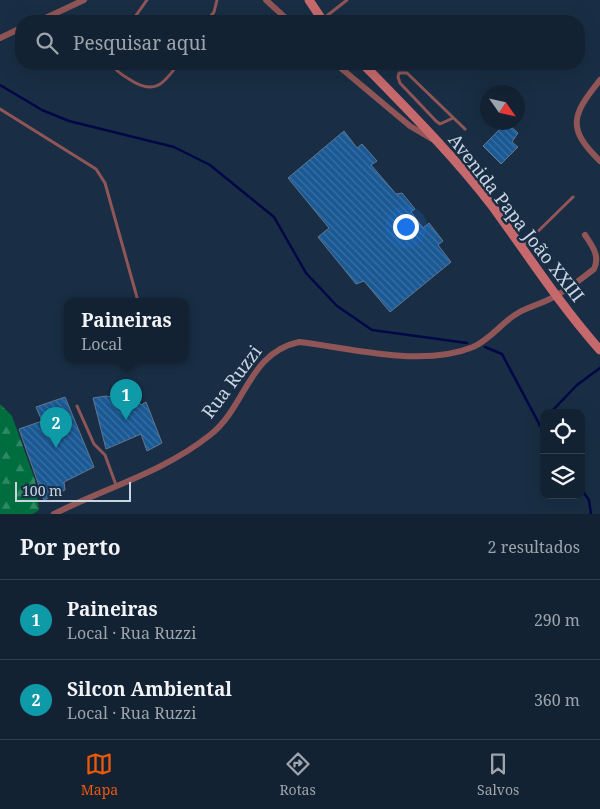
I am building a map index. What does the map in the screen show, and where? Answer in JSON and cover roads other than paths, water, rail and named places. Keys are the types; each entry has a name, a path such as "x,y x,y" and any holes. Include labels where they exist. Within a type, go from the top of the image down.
{"street":[{"path":"53,15 84,0"},
{"path":"266,0 282,15"},
{"path":"309,0 318,15"},
{"path":"0,38 15,31"},
{"path":"343,70 410,126 440,144"},
{"name":"Avenida Papa João XXIII","path":"369,70 440,144 492,206 556,296 600,350"},
{"path":"600,80 578,111 577,123 579,137 584,146 600,161"},
{"name":"Rua Ruzzi","path":"54,514 152,471 210,435 238,400 262,362 271,352 281,347 299,342 374,353 431,356 452,354 474,347 491,336 516,314 556,296 594,269 598,264 599,254 585,235"}],"lane":[{"path":"136,15 147,0"},
{"path":"212,15 217,0"},
{"path":"329,15 347,0"},
{"path":"116,70 135,83 154,88 162,84 173,70"},
{"path":"453,118 444,124 436,121 400,83 399,73 407,73 465,129"},
{"path":"0,109 96,169 105,183 137,298"},
{"path":"521,248 573,197"},
{"path":"77,406 94,444 105,455 116,486"}],"waterway":[{"path":"0,85 42,110 69,121 174,147 210,165 274,217 306,273 337,306 372,330 467,343"},
{"path":"485,347 502,354 540,425"},
{"path":"554,409 577,385 600,368"},
{"path":"585,494 589,500 591,514"}],"place":[{"name":"Paineiras","path":"126,420"},
{"name":"Silcon Ambiental","path":"56,448"}]}
